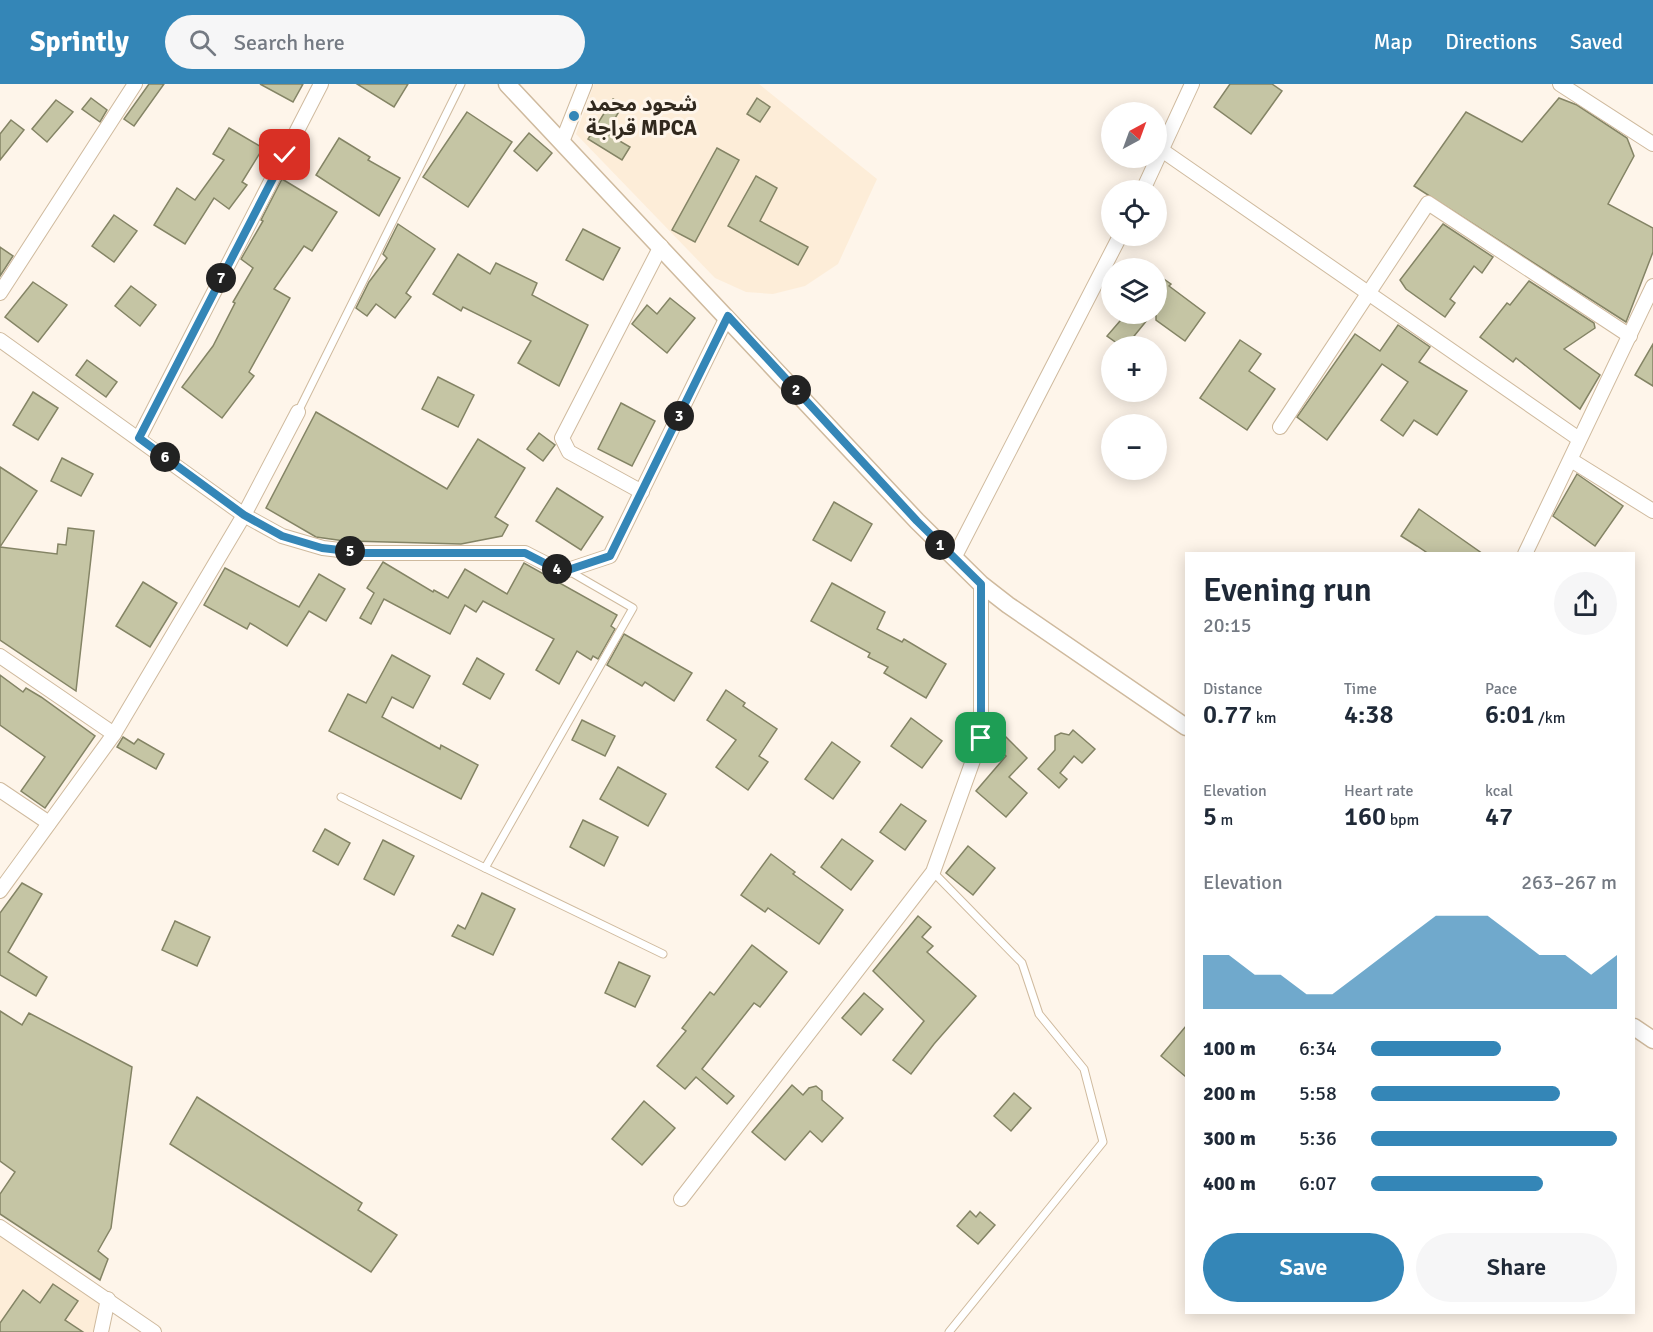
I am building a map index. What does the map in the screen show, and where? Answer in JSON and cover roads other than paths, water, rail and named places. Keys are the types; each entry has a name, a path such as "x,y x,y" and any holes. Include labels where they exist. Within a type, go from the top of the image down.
{"street":[{"path":"0,293 135,84"},
{"path":"139,438 321,84"},
{"path":"507,84 981,584 1185,726"},
{"path":"562,142 585,84"},
{"path":"1167,141 1191,84"},
{"path":"1560,84 1653,144"},
{"path":"1167,154 1369,296 1579,439"},
{"path":"1280,427 1369,296 1428,203 1630,336"},
{"path":"642,492 569,452 562,438 661,246"},
{"path":"954,558 1115,246"},
{"path":"1526,552 1653,286"},
{"path":"0,340 244,515 282,536 322,548 365,553 525,553 562,572 610,556 728,316"},
{"path":"0,891 114,734 244,515 298,412"},
{"path":"1571,460 1653,512"},
{"path":"681,1199 933,872 981,738 981,584"},
{"path":"0,656 114,734"},
{"path":"0,790 49,823"},
{"path":"1635,1028 1653,1040"},
{"path":"0,1227 154,1332"},
{"path":"101,1332 108,1299"}],"lane":[{"path":"298,412 461,84"},
{"path":"485,868 633,608 567,570"},
{"path":"341,797 663,954"},
{"path":"933,872 1022,963 1040,1014 1084,1069 1103,1142 949,1332"}],"place":[{"name":"شحود محمد قراجة MPCA","path":"574,116"}]}
